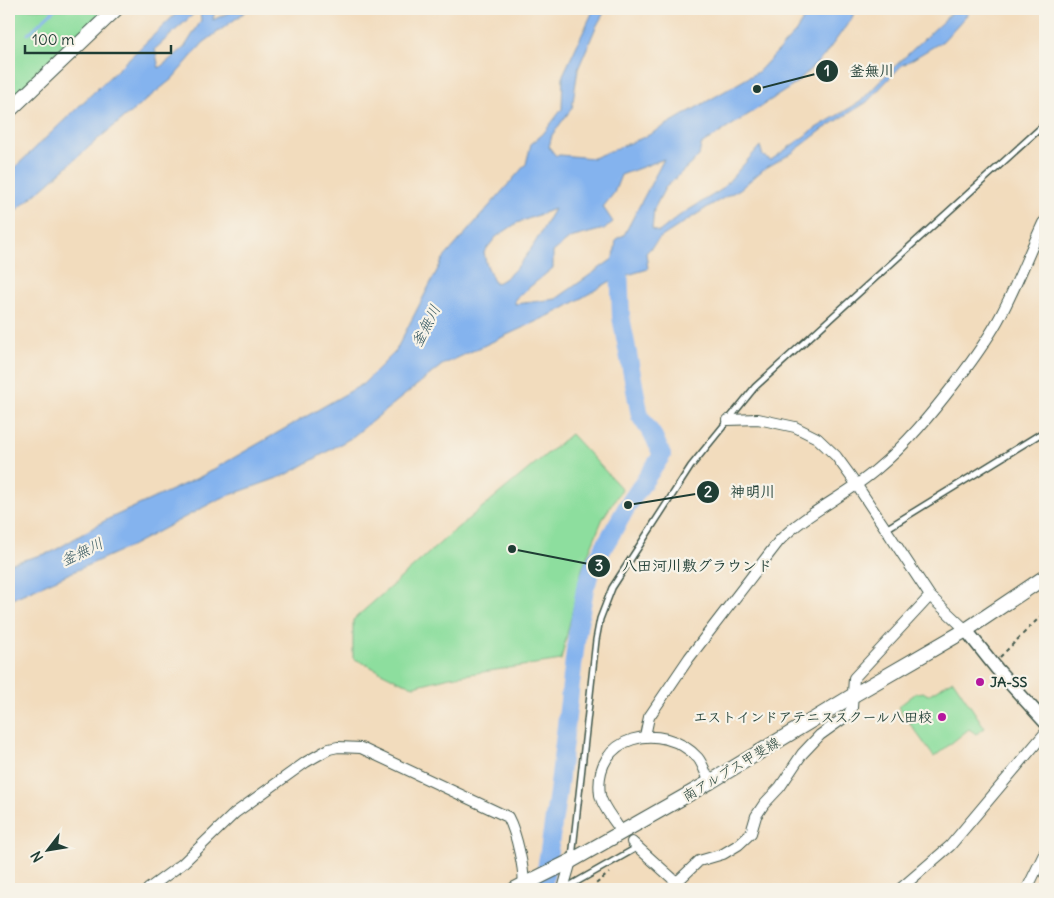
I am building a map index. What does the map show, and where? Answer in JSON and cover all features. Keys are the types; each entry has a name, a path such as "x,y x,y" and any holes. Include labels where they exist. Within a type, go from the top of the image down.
{"main road":[{"path":"9,111 116,9"},
{"name":"南アルプス甲斐線","path":"522,887 710,782 966,630 1045,577"}],"street":[{"path":"645,736 649,717 689,658 778,541 789,530 857,486 896,452 946,395 984,346 1045,221"},
{"path":"728,420 758,419 802,430 817,438 836,456 930,596 966,630 993,664 1045,722"},
{"path":"635,844 680,886 699,861 723,854 738,845 751,833 756,816 764,804 780,788 802,754 820,735 848,715 852,708 854,678 930,596"},
{"path":"900,889 950,846 1045,733"},
{"path":"617,826 600,797 603,765 618,746 635,737 666,738 683,746 699,759 710,782"},
{"path":"148,889 182,864 236,813 306,762 329,749 348,747 361,748 508,818 513,826 519,853 522,887"},
{"path":"1027,889 1045,852"},
{"path":"563,888 565,864"}],"lane":[{"path":"565,864 600,619 612,588 691,466 754,387 1045,124"},
{"path":"886,530 1045,431"},
{"path":"563,888 571,885 635,844"}],"path":[{"path":"993,664 1045,612"}],"green space":[{"path":"9,9 106,9 9,101"},
{"path":"571,434 622,489 603,518 582,569 561,660 450,677 414,686 401,682 353,658 353,620 456,529"},
{"name":"エストインドアテニススクール八田校","path":"953,680 985,728 976,734 969,729 934,757 898,707 916,693 923,692 928,695"}],"water":[{"path":"181,9 199,9 155,49 159,68 184,48 201,21 200,9 215,9 213,20 236,9 249,9 203,43 172,79 98,139 9,216 9,173"},
{"path":"594,9 606,9 578,69 572,108 552,135 549,147 556,156 593,158 647,136 758,72 796,32 809,9 855,9 852,18 824,56 794,85 701,145 699,156 665,188 654,209 652,230 659,232 679,216 721,190 760,146 763,156 771,160 816,128 860,102 956,9 972,9 943,41 901,66 867,102 822,130 792,153 764,169 740,189 711,205 660,238 646,253 648,269 614,279 561,310 442,365 351,438 286,475 219,499 129,547 14,598 9,603 9,564 52,552 106,520 200,477 363,384 395,352 443,259 526,164 531,144 543,134 562,109 563,75","holes":["664,159 624,235 616,239 614,258 556,299 515,304 515,299 553,268 553,252 570,238 604,229 613,222 603,207 614,193 621,175","554,209 522,261 505,278 495,284 486,263 484,252 496,237 517,223"]}],"waterway":[{"path":"28,34 55,9"},
{"path":"543,889 558,792 577,634 585,589 593,566 628,505 662,455 654,437 640,416 621,317 619,266 625,255"}],"place":[{"name":"釜無川","path":"757,89"},
{"name":"神明川","path":"628,505"},
{"name":"八田河川敷グラウンド","path":"512,549"},
{"name":"JA-SS","path":"980,682"},
{"name":"エストインドアテニススクール八田校","path":"942,717"}]}
